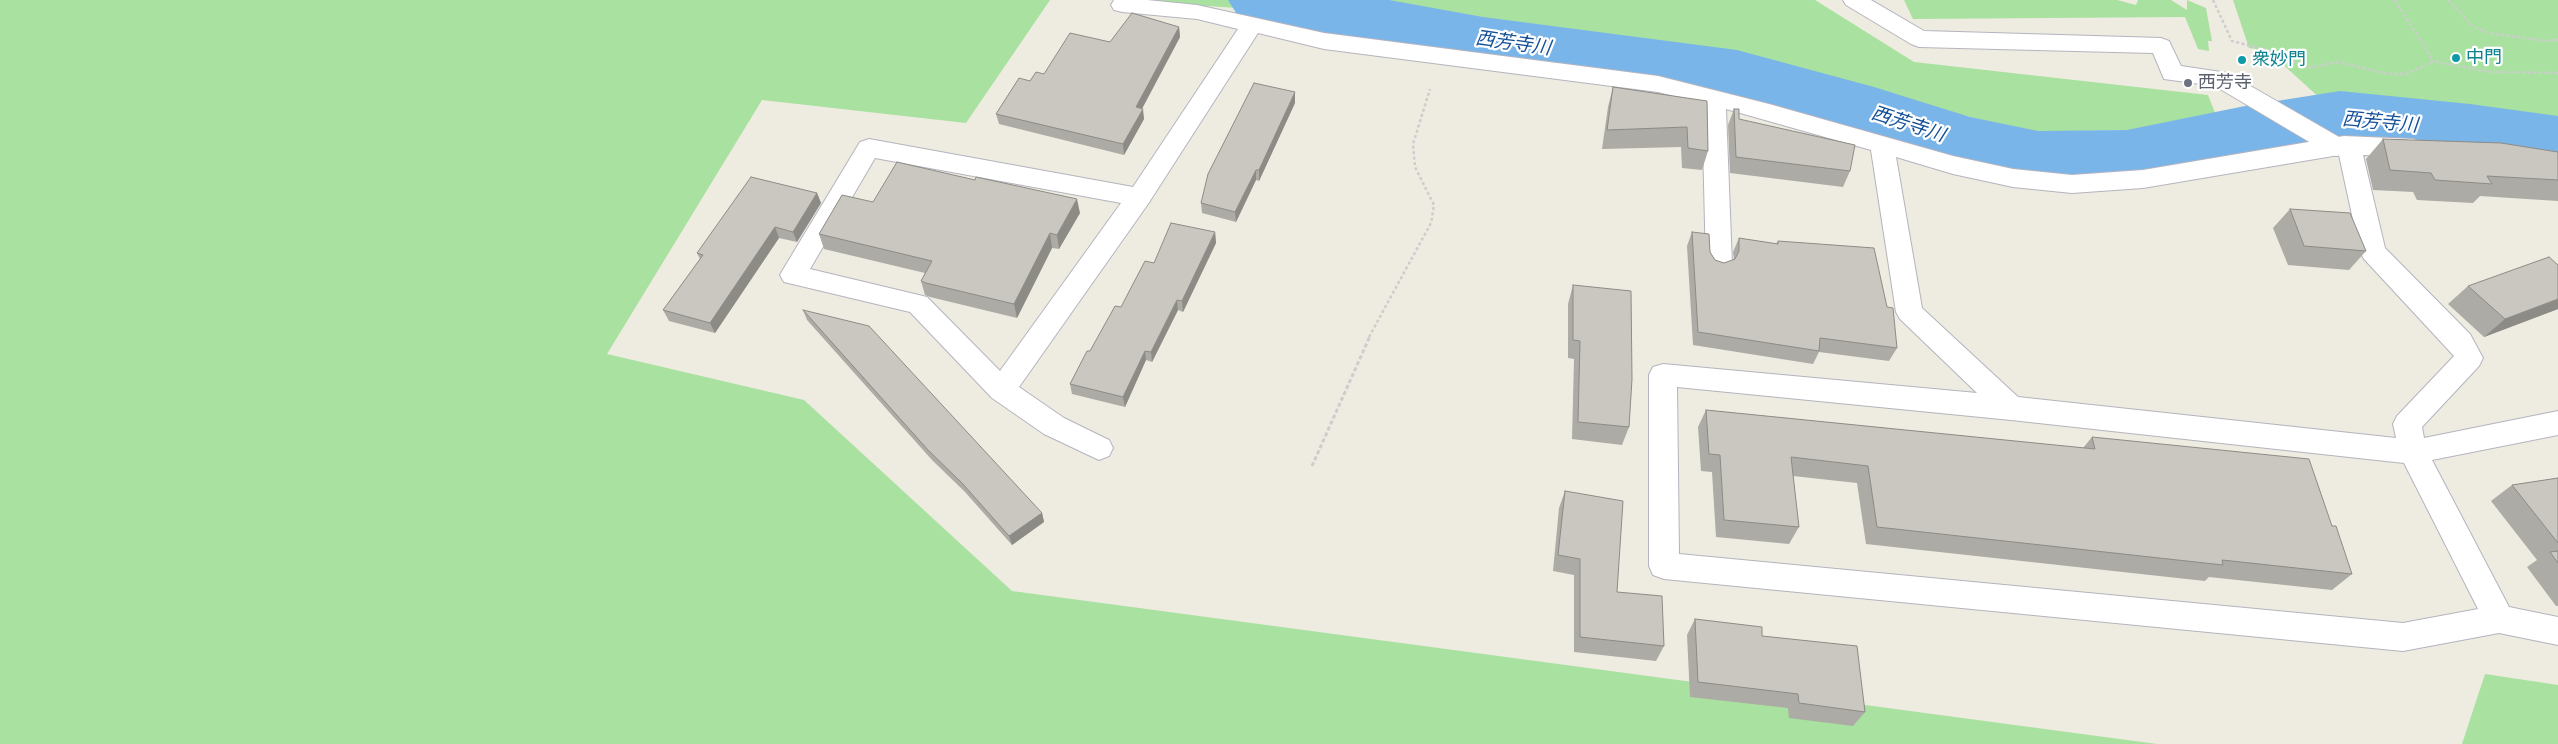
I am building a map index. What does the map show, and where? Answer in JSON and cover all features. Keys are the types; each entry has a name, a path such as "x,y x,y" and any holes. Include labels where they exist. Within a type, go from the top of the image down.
{"street":[{"path":"1854,0 1919,39 2161,46 2172,73 2220,79 2268,107 2343,146 2373,252 2460,342 2469,358 2407,424 2414,452 2499,619"},
{"path":"1122,5 1194,6 1252,25 1324,41 1443,58 1658,84 1714,97 1953,165 2005,176 2072,184 2143,179 2343,146 2434,149"},
{"path":"1002,390 1140,197 1252,25"},
{"path":"1714,97 1719,265"},
{"path":"1882,144 1909,312 2011,408"},
{"path":"1099,448 1054,426 1002,390 918,304 793,275 868,148 1140,197"},
{"path":"2558,423 2414,452 2011,408 1663,375 1664,566 2403,636 2499,619 2558,630"}],"path":[{"path":"2213,0 2236,49"},
{"path":"2395,0 2432,61"},
{"path":"2448,0 2474,27 2489,33 2545,41 2558,40"},
{"path":"2232,41 2267,50 2308,68 2337,62 2388,74 2406,74 2432,61 2489,72 2558,73"},
{"path":"1312,466 1373,328 1431,223 1434,205 1415,167 1413,144 1424,104 1443,58"}],"green space":[{"path":"0,0 1050,0 966,123 762,100 607,354 804,400 1012,591 2157,744 0,744"},
{"path":"1111,0 1381,0 1381,17"},
{"path":"1384,0 1815,0 1914,62 2208,95 2216,115 2129,130 2032,132 1740,61 1621,44 1384,15"},
{"path":"1904,0 2117,0 2136,5 2138,0 2171,0 2187,10 2187,0 2206,8 2212,41 2208,41 2209,51 2198,49 2185,17 1913,19"},
{"path":"2233,0 2558,0 2558,126 2322,100 2279,61 2261,59 2256,49 2249,48"},
{"path":"2485,674 2558,685 2558,744 2462,744"}],"building":[{"path":"1132,13 1179,27 1136,107 1143,109 1123,144 996,114 1019,78 1030,81 1036,72 1044,74 1070,33 1110,42"},
{"path":"1254,83 1295,92 1259,170 1256,170 1235,212 1201,203 1208,174"},
{"path":"1613,87 1707,101 1708,151 1688,148 1687,127 1607,130"},
{"path":"1734,109 1739,109 1739,119 1855,145 1850,171 1736,157"},
{"path":"2383,139 2501,143 2558,152 2558,180 2487,176 2492,184 2435,180 2431,173 2390,170"},
{"path":"897,162 975,180 976,177 1077,199 1057,235 1050,233 1014,304 921,281 932,261 819,234 842,195 873,202"},
{"path":"751,177 817,193 793,232 775,227 710,323 663,310 703,255 697,253"},
{"path":"2290,209 2350,213 2366,251 2304,246"},
{"path":"1171,223 1215,232 1182,301 1177,300 1151,352 1145,351 1123,397 1070,384 1087,351 1090,351 1115,306 1121,307 1145,261 1154,263"},
{"path":"1692,232 1709,234 1710,252 1715,260 1724,263 1735,259 1739,251 1739,238 1778,244 1778,241 1874,248 1887,307 1893,308 1897,348 1820,338 1819,351 1698,332"},
{"path":"2549,257 2558,265 2558,299 2505,319 2468,286"},
{"path":"1573,285 1631,291 1632,379 1629,427 1578,422 1580,341 1573,340"},
{"path":"803,310 869,326 1042,513 1009,536 962,483 928,450"},
{"path":"1706,410 2095,449 2092,437 2309,459 2332,526 2336,526 2352,574 2222,560 2223,565 1877,527 1868,466 1791,457 1799,527 1724,520 1720,455 1709,454"},
{"path":"2558,478 2558,543 2512,485"},
{"path":"1565,491 1623,501 1617,592 1662,596 1664,646 1580,637 1580,559 1558,555"},
{"path":"2558,551 2558,563 2550,552"},
{"path":"1695,619 1762,627 1762,636 1857,646 1865,712 1799,703 1798,694 1698,682"}],"waterway":[{"name":"西芳寺川","path":"1262,0 1483,40 1737,74 1848,105 1965,143 2038,158 2127,157 2245,132 2340,117 2470,130 2558,142"}],"place":[{"name":"中門","path":"2456,58"},
{"name":"衆妙門","path":"2242,60"},
{"name":"西芳寺","path":"2188,83"}]}
